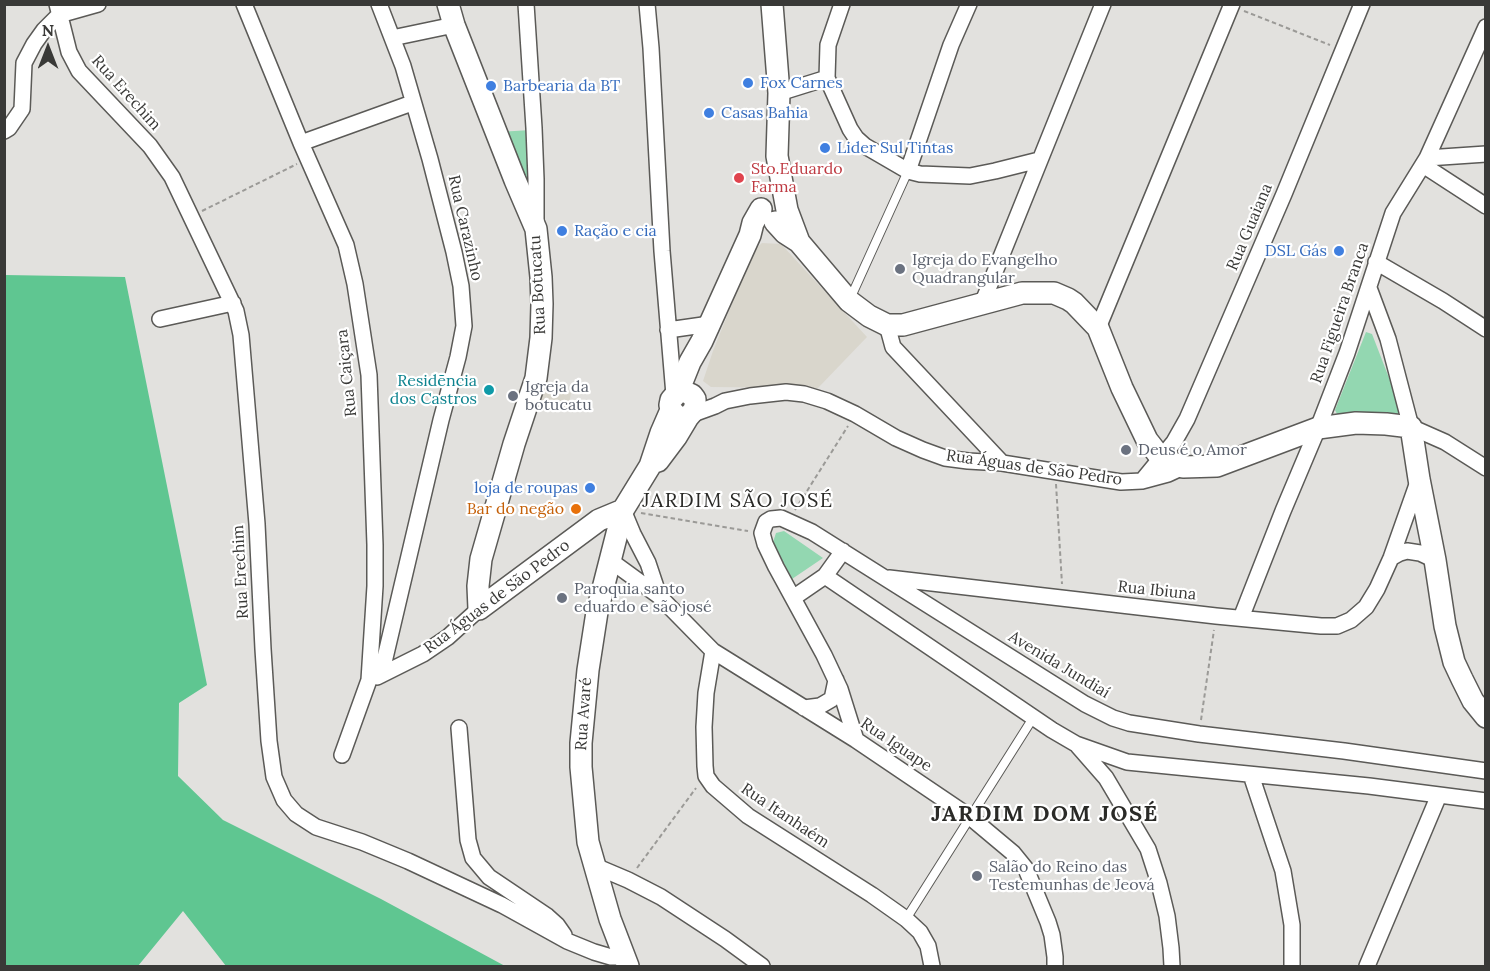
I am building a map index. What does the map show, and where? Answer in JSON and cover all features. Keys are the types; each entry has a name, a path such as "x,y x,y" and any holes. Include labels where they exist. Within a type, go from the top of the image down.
{"main road":[{"name":"Rua Botucatu","path":"448,4 454,25 536,229 542,304 536,378 514,444 481,559 478,586 479,609"},
{"path":"772,4 779,93 774,211 849,301 869,316 887,325 903,325 1022,293 1054,293 1074,303 1098,328 1122,388 1147,440 1161,458 1188,467 1217,466 1318,428 1356,423 1411,426 1445,627 1455,662 1473,701 1485,717"},
{"name":"Rua Avaré","path":"626,962 602,894 588,842 581,768 581,743 591,643 597,612 623,510 650,466 661,433 685,403 690,362 706,333 741,254 774,211"},
{"name":"Rua Águas de São Pedro","path":"479,609 599,520 623,510"}],"street":[{"path":"4,131 9,128 22,109 24,63 34,44 58,10 98,4"},
{"name":"Rua Caiçara","path":"244,4 301,144 346,245 355,284 369,375 375,545 375,678 342,755"},
{"name":"Rua Carazinho","path":"375,678 464,326 461,286 430,159 402,66 379,4"},
{"path":"526,4 534,128 536,229"},
{"path":"647,4 668,330 685,403"},
{"path":"842,4 828,45 827,78 850,129 865,146 908,171 921,174 969,176 1039,160"},
{"path":"908,171 951,45 969,4"},
{"path":"982,304 1103,4"},
{"name":"Rua Guaiana","path":"1161,458 1188,419 1362,4"},
{"path":"1098,328 1232,6"},
{"name":"Rua Erechim","path":"58,10 69,52 79,71 150,146 172,177 233,303 241,335 257,524 269,741 274,777 284,800 296,814 316,827 362,842 408,861 496,902 567,941 626,962"},
{"path":"392,38 454,25"},
{"name":"Rua Figueira Branca","path":"1241,618 1347,353 1393,213 1425,161 1485,27"},
{"path":"779,93 827,78"},
{"path":"301,144 412,102"},
{"path":"1425,161 1485,154"},
{"path":"1425,161 1485,206"},
{"path":"1376,262 1443,301 1485,329"},
{"path":"1369,288 1388,339 1411,426 1445,442 1485,468"},
{"path":"160,319 233,303"},
{"path":"887,325 893,347 1002,463"},
{"path":"668,330 706,333"},
{"name":"Rua Águas de São Pedro","path":"685,403 715,406 725,401 750,396 786,392 804,394 827,401 896,438 945,458 1002,463 1122,482 1142,481 1188,467"},
{"name":"Rua Águas de São Pedro","path":"1142,481 1161,458"},
{"name":"Rua Ibiuna","path":"884,577 1216,616 1337,626 1351,621 1366,607 1391,558 1419,479"},
{"name":"Rua Iguape","path":"623,510 648,563 659,596"},
{"path":"788,520 771,519 766,522 762,533 774,562 836,680 856,740"},
{"name":"Avenida Jundiaí","path":"788,520 843,551 1085,704 1113,718 1129,723 1199,734 1480,770"},
{"path":"793,598 825,576 843,551"},
{"path":"1391,558 1400,553 1413,552 1435,560"},
{"name":"Rua Iguape","path":"611,561 659,596 713,651 856,740 970,817 1013,853 1026,868 1052,935 1055,966"},
{"path":"825,576 1033,718 1076,744 1127,762 1369,786 1485,801"},
{"name":"Rua Águas de São Pedro","path":"375,678 440,643 479,609"},
{"path":"706,776 704,727 706,693 713,651"},
{"path":"804,708 820,706 832,699 836,680"},
{"path":"459,728 468,840 473,858 489,877 547,916 561,930 567,941"},
{"path":"1076,744 1106,778 1148,849 1167,916 1172,966"},
{"path":"1480,770 1485,758"},
{"path":"1106,778 1127,762"},
{"path":"1251,775 1283,871 1292,925 1292,966"},
{"name":"Rua Itanhaém","path":"706,776 713,786 748,816 906,919 920,933 928,946 932,966"},
{"path":"1367,966 1439,795"},
{"path":"595,866 661,897 762,966"},
{"path":"602,894 628,880"}],"lane":[{"path":"849,301 908,171"},
{"path":"906,919 1033,718"}],"path":[{"path":"1232,6 1343,50"},
{"path":"192,216 308,158"},
{"path":"788,520 855,414"},
{"path":"1055,473 1063,598"},
{"path":"623,510 762,533"},
{"path":"1199,734 1216,616"},
{"path":"628,880 706,776"}],"shaded area":[{"path":"762,243 781,244 867,337 818,388 711,387 703,381 753,251"},
{"path":"540,382 571,393 568,409 536,401"}],"green space":[{"path":"531,130 536,221 498,132"},
{"path":"5,275 125,277 207,685 179,703 178,776 223,820 381,899 505,966 226,966 183,911 138,966 5,966"},
{"path":"1366,332 1372,334 1403,414 1397,419 1339,418 1335,410"},
{"path":"784,531 823,558 792,579 773,542 776,533"}],"place":[{"name":"Fox Carnes","path":"748,83"},
{"name":"Barbearia da BT","path":"491,86"},
{"name":"Casas Bahia","path":"709,113"},
{"name":"Lider Sul Tintas","path":"825,148"},
{"name":"Sto.Eduardo Farma","path":"739,178"},
{"name":"Ração e cia","path":"562,231"},
{"name":"DSL Gás","path":"1339,251"},
{"name":"Igreja do Evangelho Quadrangular","path":"900,269"},
{"name":"Residẽncia dos Castros","path":"489,390"},
{"name":"Igreja da botucatu","path":"513,396"},
{"name":"Deus é o Amor","path":"1126,450"},
{"name":"loja de roupas","path":"590,488"},
{"name":"Bar do negão","path":"576,509"},
{"name":"Paroquia santo eduardo e são josé","path":"562,598"},
{"name":"Salão do Reino das Testemunhas de Jeová","path":"977,876"}],"district":[{"name":"JARDIM SÃO JOSÉ","path":"738,501"},
{"name":"JARDIM DOM JOSÉ","path":"1045,815"}]}
